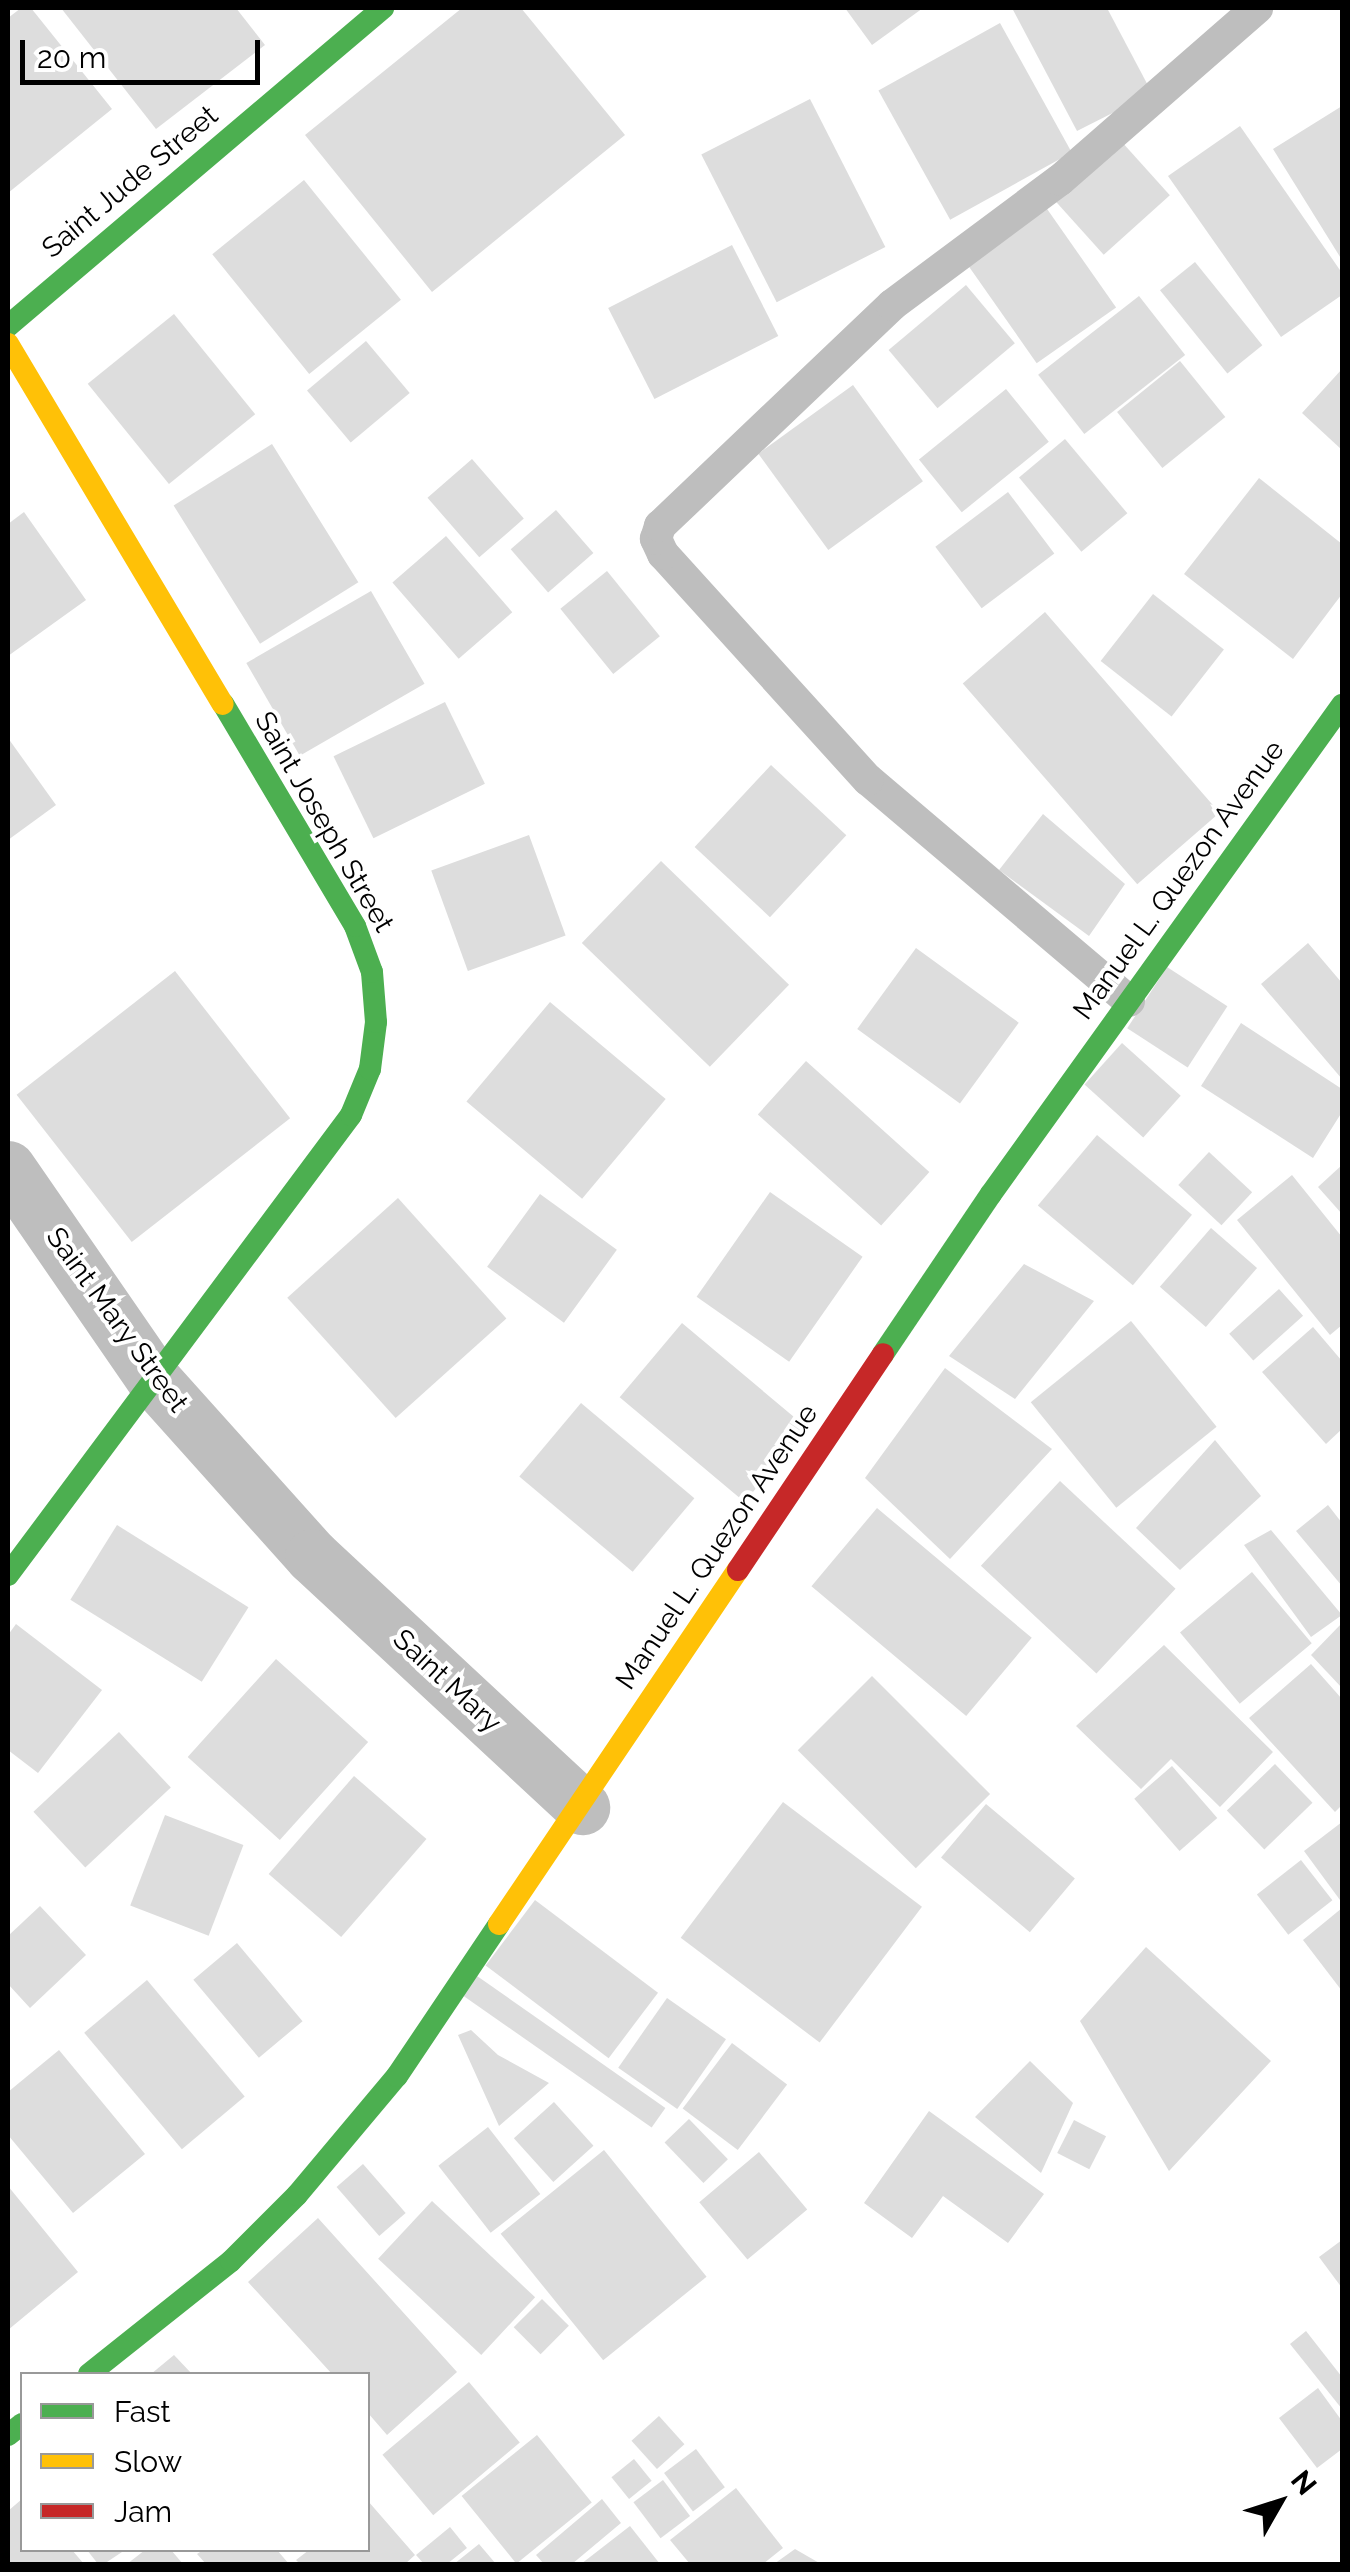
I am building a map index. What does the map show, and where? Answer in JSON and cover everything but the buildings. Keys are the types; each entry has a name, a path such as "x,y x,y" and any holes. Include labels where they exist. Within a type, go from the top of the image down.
{"main road":[{"name":"Saint Jude Street","path":"8,326 384,8"},
{"name":"Saint Joseph Street","path":"8,344 355,926 372,972 376,1022 370,1068 352,1115 8,1575"},
{"name":"Manuel L. Quezon Avenue","path":"91,2372 231,2260 297,2195 397,2076 980,1210 1342,705"}],"street":[{"name":"Saint Mary Street","path":"8,1168 154,1380 312,1556"},
{"name":"Saint Mary","path":"312,1556 582,1806"}],"lane":[{"path":"1129,1001 868,780 663,554 656,539 660,526 892,305 1060,180 1257,8"}],"traffic: fast":[{"path":"8,326 383,8"},
{"path":"8,1575 351,1115 370,1069 376,1022 372,972 355,926 223,704"},
{"path":"883,1354 991,1194 1342,705"},
{"path":"92,2372 231,2261 297,2195 397,2076 499,1924"},
{"path":"8,2435 20,2426"}],"traffic: slow":[{"path":"8,344 223,704"},
{"path":"499,1924 738,1570"}],"traffic: jam":[{"path":"738,1570 883,1354"}]}
